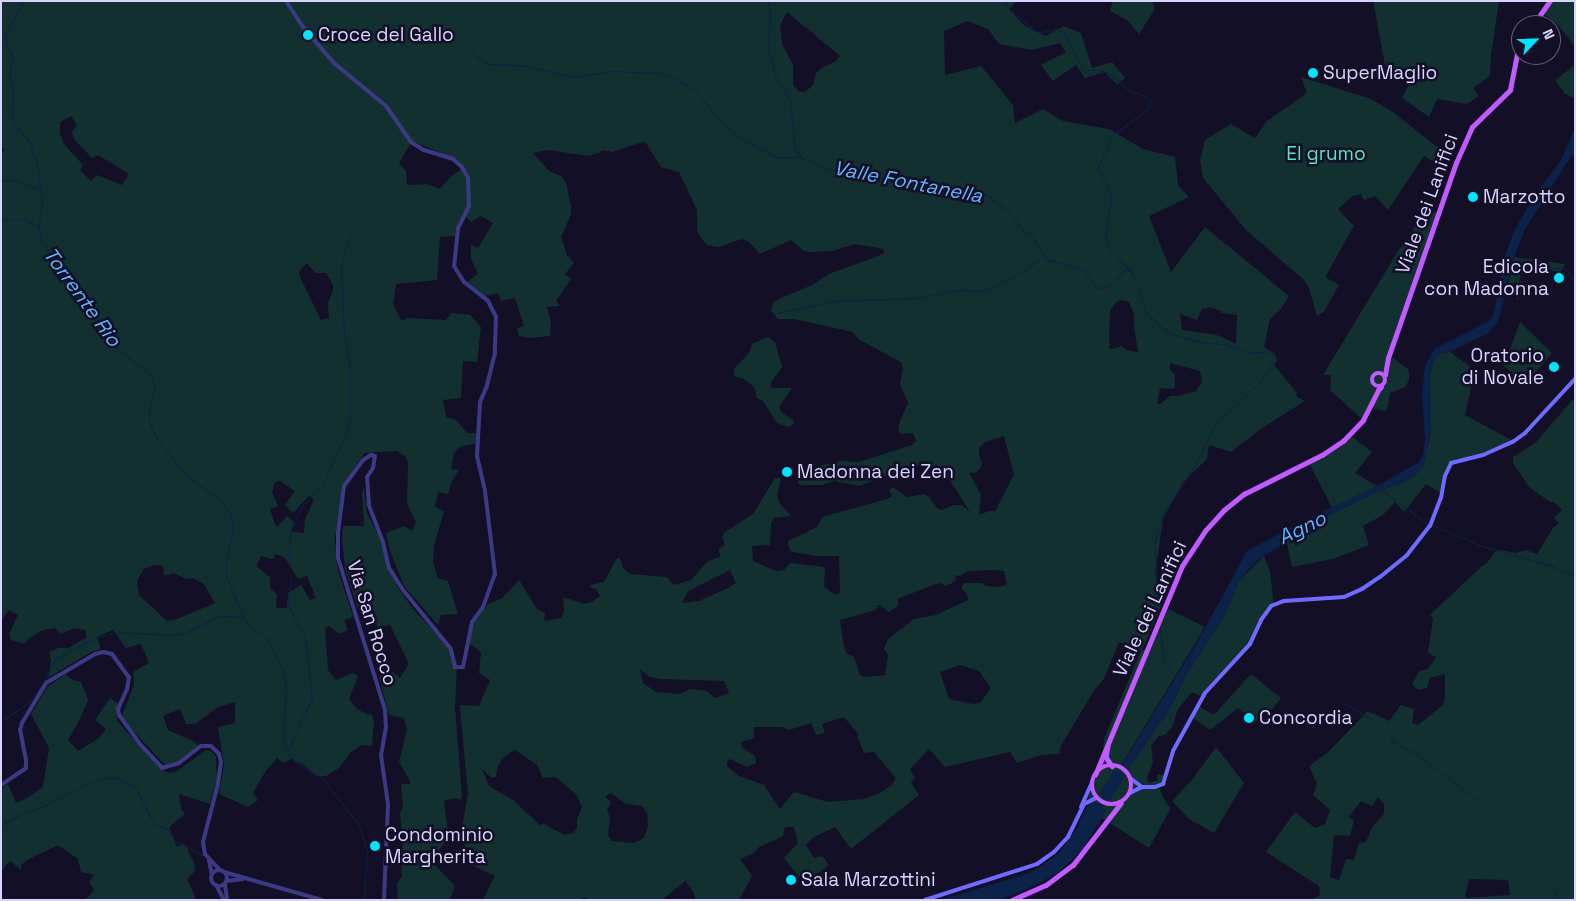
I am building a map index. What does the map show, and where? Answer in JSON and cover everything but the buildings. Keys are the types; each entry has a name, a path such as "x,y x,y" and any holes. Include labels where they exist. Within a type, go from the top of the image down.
{"main road":[{"path":"1540,15 1550,1"},
{"name":"Viale dei Lanifici","path":"1095,775 1182,566 1205,531 1224,510 1244,494 1333,448 1360,424 1381,387 1386,383 1385,375 1388,358 1456,163 1472,127 1510,90 1515,65"},
{"name":"Viale dei Lanifici","path":"1370,405 1374,390 1373,376 1378,373 1388,358"},
{"path":"1378,373 1385,375"},
{"path":"1012,900 1046,885 1067,870 1083,852 1104,822 1130,793 1142,787 1155,787 1163,784 1174,751 1205,693 1250,644 1261,620 1271,606 1284,601 1344,596 1359,591 1407,555 1431,524 1441,498 1447,469 1451,463 1483,455 1503,447 1525,433 1575,379"},
{"path":"1373,384 1381,387"},
{"name":"Viale dei Lanifici","path":"1112,766 1106,757 1113,730"},
{"path":"1076,821 1095,775 1099,770 1118,766 1142,787"},
{"path":"1130,778 1130,793"},
{"path":"1092,782 1096,798 1106,805 1121,803"},
{"path":"925,900 1037,864 1054,852 1068,837 1084,804 1096,798"},
{"path":"1104,822 1107,812 1106,805"}],"street":[{"name":"Via San Rocco","path":"286,1 303,27 334,63 386,106 411,142 424,150 453,159 462,167 468,178 469,206 458,229 454,266 464,282 488,301 494,309 497,326 494,353 486,388 480,402 477,456 485,491 495,574 483,607 470,629 463,667 455,667 451,649 403,590 389,568 383,542 369,506 367,477 376,461 372,455 366,457 344,486 338,533 338,558 385,710 386,726 381,755 388,804 384,900"},
{"path":"1,785 26,768 20,730 22,723 46,683 94,654 104,652 112,654 129,677 127,688 118,708 122,722 162,768 179,763 201,746 211,746 219,754 221,762 218,784 203,842 213,882 226,900"},
{"path":"208,860 227,876 226,900"},
{"path":"212,875 222,871 322,900"},
{"path":"216,885 245,879"}],"green space":[{"path":"1,1 1017,1 1009,9 1025,26 1046,36 1064,26 1081,33 1092,68 1112,62 1125,78 1117,85 1105,72 1085,78 1076,65 1053,81 1041,65 1066,52 1060,43 1032,50 999,44 988,29 967,21 944,31 945,75 981,66 1013,105 1015,123 1043,109 1063,121 1109,129 1143,149 1175,157 1178,185 1189,197 1149,216 1171,272 1205,227 1289,296 1280,310 1270,319 1264,347 1275,354 1277,361 1274,365 1297,393 1296,396 1305,401 1262,428 1231,452 1209,445 1207,459 1183,482 1163,519 1155,575 1159,589 1169,588 1142,650 1150,650 1168,609 1205,627 1122,764 1128,770 1172,705 1184,679 1225,615 1239,581 1264,556 1270,571 1274,606 1266,612 1250,644 1215,679 1203,697 1192,692 1178,709 1172,727 1165,735 1159,736 1151,745 1153,763 1147,777 1149,783 1158,780 1157,774 1167,776 1159,788 1166,803 1171,808 1149,848 1102,818 1105,811 1095,802 1087,805 1092,782 1103,754 1104,739 1141,650 1119,642 1104,679 1095,689 1060,747 1060,754 1041,755 1017,763 1010,752 945,767 929,749 910,769 915,778 911,782 919,795 851,849 835,827 812,838 806,845 814,858 822,856 829,865 804,883 784,858 798,843 794,827 785,827 783,836 759,847 754,853 740,859 752,876 739,900 695,900 694,893 686,882 688,879 662,900 586,900 585,897 580,900 483,900 495,876 467,863 462,826 468,794 460,705 479,706 490,680 479,673 481,652 470,644 469,638 475,621 487,605 502,598 519,580 537,609 545,613 544,621 561,618 564,612 563,597 584,604 592,602 600,596 596,589 591,588 590,585 604,582 617,558 620,558 623,568 630,574 667,577 674,585 691,580 707,562 721,556 718,550 725,545 722,537 725,532 753,514 775,478 781,478 777,496 780,504 791,516 774,518 771,523 770,545 752,546 753,561 776,571 784,570 790,563 825,567 824,586 835,595 840,593 839,556 815,556 794,552 790,551 788,544 788,541 817,527 822,517 887,499 892,496 889,490 893,487 907,497 924,494 929,497 937,508 942,510 954,505 962,505 970,512 942,468 929,465 908,467 859,486 835,481 822,485 802,485 798,483 798,477 804,471 814,467 841,461 859,462 912,445 916,441 913,433 901,434 898,430 908,403 900,384 903,369 901,362 858,339 853,332 794,319 778,319 771,311 773,303 781,298 812,285 829,274 878,256 884,253 884,249 855,244 833,251 810,252 804,251 791,240 760,254 749,242 742,239 718,247 707,245 697,232 697,210 679,172 661,167 646,143 642,142 612,152 603,150 590,156 547,150 533,153 549,171 561,176 566,182 571,206 571,214 561,237 567,255 574,263 565,274 571,279 556,301 560,306 547,307 551,324 550,336 530,338 519,336 517,328 524,326 515,298 501,301 498,293 485,296 466,283 478,274 471,259 471,245 478,248 493,223 481,216 471,222 464,215 457,236 440,237 437,280 396,284 393,305 402,321 408,318 446,320 452,313 470,315 481,327 477,362 463,361 461,398 443,400 446,417 456,420 467,433 477,433 475,444 462,446 454,452 451,469 459,470 452,481 448,494 438,492 435,507 444,511 434,546 433,562 438,578 448,581 458,614 441,615 438,625 404,586 390,551 386,533 404,526 412,531 416,522 407,504 408,462 405,456 397,451 364,453 344,484 335,537 338,570 353,617 344,620 348,630 339,634 329,626 325,628 328,670 336,680 353,673 358,676 349,699 357,709 369,715 371,714 374,721 372,746 362,745 351,752 339,768 326,776 316,776 304,765 291,759 283,763 277,758 265,772 253,793 258,800 248,807 219,794 224,765 218,727 235,723 235,702 218,707 195,724 186,724 180,709 163,716 168,730 195,742 199,747 179,763 165,765 126,723 122,715 134,685 133,672 149,663 141,644 126,648 113,630 97,637 101,649 91,652 48,678 51,660 49,652 58,648 68,648 87,637 85,630 74,628 61,634 55,628 43,630 28,639 24,644 11,640 9,634 18,615 9,610 1,620 1,152 4,150 1,145","holes":["787,12 840,56 835,62 823,67 816,73 813,85 805,92 799,92 793,85 793,65 782,44 780,25","71,116 77,125 72,132 74,139 92,158 98,155 129,174 122,185 97,175 91,181 80,170 83,165 64,144 60,134 60,122","412,141 451,157 463,168 450,177 440,189 427,184 407,185 406,171 399,163","307,263 315,273 326,273 333,285 333,291 328,303 329,318 321,320 300,277 299,272","1121,300 1129,302 1134,314 1138,352 1126,350 1122,346 1109,348 1110,311 1116,302","1210,307 1221,311 1221,313 1237,315 1236,344 1217,335 1182,330 1180,314 1197,320 1202,309","1170,363 1200,371 1202,382 1196,391 1179,396 1170,396 1160,404 1157,404 1160,388 1175,388 1175,374 1170,370","1004,436 1014,475 995,511 979,515 981,495 969,472 975,473 980,469 982,463 979,448 985,442","280,481 295,491 285,505 293,513 309,496 314,500 305,519 304,533 291,531 294,522 287,516 277,527 270,509 278,506 272,492 275,482","276,554 285,558 298,579 307,576 316,598 310,600 301,585 288,593 287,608 276,608 277,594 270,588 270,577 256,566 261,556 273,559","154,565 163,566 164,576 174,573 186,579 193,578 204,584 215,603 177,619 167,621 139,595 137,581 144,569","730,570 736,583 699,601 682,603 688,591","968,571 1004,571 1007,585 999,587 986,586 982,583 964,583 961,588 967,594 968,600 936,615 914,619 888,639 884,649 888,654 885,675 864,677 860,675 854,657 847,654 844,647 840,620 876,610 877,605 889,612 899,605 897,599 940,583 946,586 956,581 955,575 959,576","960,665 979,671 991,688 980,703 973,704 949,699 940,672","640,669 650,677 661,679 724,681 729,693 715,698 707,691 690,689 680,694 656,692 643,683","844,717 859,735 857,736 864,753 874,752 896,778 892,785 880,793 864,799 828,802 794,792 780,809 764,785 739,776 727,766 727,761 730,759 747,767 756,763 755,756 742,747 741,742 754,738 754,727 783,727 789,730 811,723 816,735 825,733 822,724","515,750 537,765 543,778 555,777 576,794 582,807 577,819 577,828 573,833 564,835 544,824 540,825 513,800 489,786 482,769 492,778 496,777 498,766 504,757","611,793 626,804 642,806 647,813 648,826 644,838 634,843 612,841 608,835 610,818 607,810 611,803 605,796"]},
{"path":"1113,1 1152,1 1155,9 1139,34 1127,20 1110,11"},
{"path":"1373,1 1499,1 1491,55 1490,76 1473,88 1479,96 1466,104 1437,99 1429,117 1402,98 1413,77 1394,75 1385,65"},
{"path":"1550,1 1575,1 1575,47 1561,29 1561,15 1546,15 1542,12"},
{"path":"1575,65 1575,98 1565,94 1555,80"},
{"name":"El grumo","path":"1301,77 1371,99 1393,112 1441,150 1436,163 1424,156 1388,210 1375,196 1364,200 1361,194 1353,196 1338,209 1354,226 1325,277 1339,285 1324,312 1317,316 1309,288 1303,279 1246,230 1203,178 1200,161 1205,140 1231,124 1255,138 1267,121 1307,93"},
{"path":"1420,207 1439,213 1397,342 1388,354 1409,370 1409,380 1405,387 1390,393 1387,411 1371,408 1363,420 1330,390 1331,375 1323,375 1398,251 1411,237"},
{"path":"1514,257 1565,264 1561,272 1535,267 1522,269 1519,281 1524,282 1518,300 1508,284"},
{"path":"1520,322 1552,353 1525,385 1504,366"},
{"path":"768,337 775,342 782,367 771,382 771,388 792,388 779,407 781,412 794,421 794,424 789,427 777,423 763,401 757,398 754,387 744,379 734,376 734,369 749,353 752,344"},
{"path":"1450,352 1475,370 1465,415 1513,441 1473,458 1457,460 1451,463 1446,473 1442,494 1426,484 1404,512 1395,502 1383,515 1363,526 1369,545 1333,559 1292,567 1286,539 1311,524 1383,489 1400,484 1414,476 1423,467 1431,432 1430,375 1434,360 1441,353"},
{"path":"1575,397 1575,900 1311,900 1320,895 1319,886 1266,852 1295,812 1315,828 1325,824 1330,810 1313,795 1317,784 1309,766 1327,753 1368,711 1389,721 1401,705 1414,709 1412,723 1418,725 1443,705 1445,698 1445,674 1430,678 1427,688 1418,690 1412,684 1419,671 1428,669 1436,657 1428,653 1433,619 1430,615 1487,563 1495,552 1500,550 1516,553 1526,550 1537,554 1553,528 1559,523 1554,518 1562,510 1554,502 1550,502 1529,487 1513,463 1513,457 1535,443","holes":["1378,797 1384,804 1384,814 1372,827 1366,842 1359,843 1354,860 1346,859 1339,880 1330,877 1334,835 1350,836 1354,820 1349,817 1361,801 1372,806","1469,879 1508,880 1510,895 1465,898"]},
{"path":"1350,435 1372,452 1355,473 1377,486 1332,508 1308,461"},
{"path":"364,488 367,513 379,536 399,589 413,609 447,645 457,663 455,707 462,795 461,800 455,798 444,801 448,833 445,843 435,854 433,863 455,886 450,900 398,900 397,884 402,876 403,843 400,813 403,807 401,784 410,784 399,762 407,730 404,718 389,715 379,677 393,672 400,678 409,664 390,625 378,628 370,605 358,609 345,569 342,537 343,526 364,526 362,492"},
{"path":"66,674 71,679 81,682 88,700 68,740 78,751 98,739 106,729 95,720 110,698 119,704 116,715 118,722 162,770 169,773 177,771 206,750 212,752 216,757 217,779 210,804 179,794 181,810 185,814 169,827 177,847 183,844 188,847 188,852 194,862 195,871 187,879 195,900 85,900 94,890 89,882 94,875 81,872 78,859 58,845 27,860 21,865 21,870 10,861 1,871 1,789 8,784 16,803 43,787 49,748 31,714 47,687"},
{"path":"1251,674 1281,698 1269,713 1265,713 1255,722 1238,708 1210,730 1193,718 1198,706 1214,715"},
{"path":"1216,747 1244,783 1214,833 1189,819 1172,801 1191,781"}],"water":[{"path":"1575,128 1575,156 1571,156 1525,229 1513,260 1498,322 1487,334 1450,352 1441,353 1434,360 1430,375 1431,432 1423,467 1414,476 1400,484 1383,489 1295,532 1286,539 1287,542 1263,556 1252,566 1239,581 1225,615 1184,679 1172,705 1128,770 1122,765 1198,641 1247,551 1313,516 1381,484 1419,462 1423,455 1425,439 1422,394 1425,366 1434,349 1489,321 1494,314 1502,264 1514,231 1533,198 1561,160"},
{"path":"1115,769 1125,776 1110,800 1106,800 1099,793"},
{"path":"1095,802 1105,811 1102,818 1082,850 1058,873 1036,885 999,900 941,900 1029,873 1040,867 1059,853 1076,830 1087,805"}],"waterway":[{"name":"Torrente Rio","path":"23,1 4,36 13,58 9,71 13,90 12,121 29,141 37,164 42,201 39,227 41,241 93,309 115,347 152,376 155,387 149,410 149,422 157,439 186,475 221,501 231,515 233,530 226,560 226,575 243,617 250,626 267,638 282,668 286,686 283,734 287,753 293,760 322,778 359,825 367,851 364,900"},
{"path":"768,1 770,11 768,49 775,74 790,101 795,150 800,156"},
{"path":"1005,1 1008,6"},
{"path":"1011,10 1035,31 1041,32 1057,29 1064,33 1083,70 1100,70 1110,74 1127,89 1150,99 1149,108 1112,136 1097,169 1108,186 1111,197 1105,238 1107,245 1110,251 1130,270 1135,280"},
{"name":"Valle Fontanella","path":"469,48 478,58 489,64 522,65 574,77 610,71 659,73 680,81 697,92 719,120 745,141 778,158 800,157 828,169 850,175 914,181 942,190 965,191 986,195 1009,212 1021,228 1031,235 1044,256 1049,260 1083,269 1098,289 1110,284 1124,271 1130,270"},
{"path":"1,180 19,181 41,191"},
{"path":"1,219 25,219 38,227"},
{"path":"323,484 346,433 350,419 350,369 344,333 341,268 346,244 352,234"},
{"path":"778,313 833,301 917,298 958,290 983,291 1027,269 1040,259"},
{"path":"1511,267 1562,268 1566,269 1575,283"},
{"path":"1137,285 1147,314 1169,333 1204,343 1224,344 1249,353 1271,351 1274,360 1261,381 1213,427 1197,462 1163,514 1155,540 1157,610"},
{"path":"289,563 289,543 292,528 303,504 320,488"},
{"path":"1381,490 1428,524"},
{"path":"1432,525 1482,546 1552,566 1575,576"},
{"path":"287,752 312,698 305,636 288,605 291,578"},
{"path":"46,677 55,659 95,638 115,632 175,635 190,631 218,616 243,617"},
{"path":"1160,628 1163,658 1175,678"},
{"path":"1,721 26,705 44,682"},
{"path":"1344,703 1372,719"},
{"path":"1390,733 1392,741 1416,754 1484,805"},
{"path":"1,825 98,779 116,777 136,788 154,824 168,829 174,840 202,855"},
{"name":"Agno","path":"1096,811 1109,793"},
{"path":"1552,900 1558,890"}],"place":[{"name":"Croce del Gallo","path":"308,35"},
{"name":"SuperMaglio","path":"1313,73"},
{"name":"Marzotto","path":"1473,197"},
{"name":"Edicola con Madonna","path":"1559,278"},
{"name":"Oratorio di Novale","path":"1554,367"},
{"name":"Madonna dei Zen","path":"787,472"},
{"name":"Concordia","path":"1249,718"},
{"name":"Condominio Margherita","path":"375,846"},
{"name":"Sala Marzottini","path":"791,880"}]}
